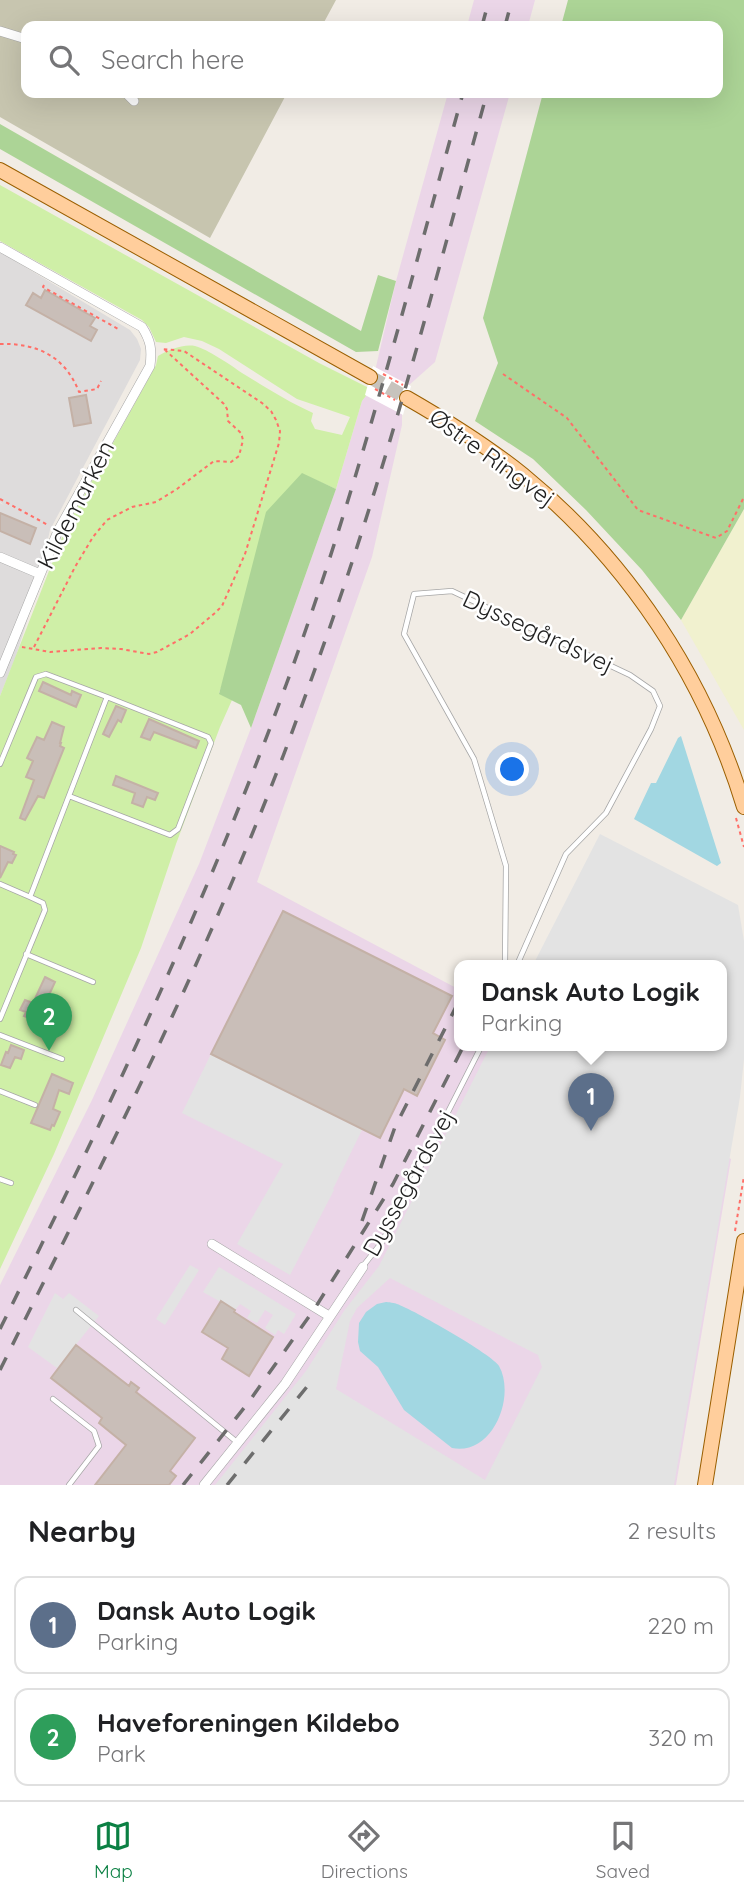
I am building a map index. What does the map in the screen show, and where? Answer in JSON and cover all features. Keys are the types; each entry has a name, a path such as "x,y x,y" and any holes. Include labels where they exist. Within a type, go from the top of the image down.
{"main road":[{"path":"0,170 376,380"},
{"name":"Østre Ringvej","path":"403,395 467,434 523,475 572,519 620,572 666,635 706,706 732,769 740,812"},
{"path":"705,1485 744,1241"}],"street":[{"path":"0,31 21,37"},
{"path":"131,98 134,101"},
{"path":"0,247 142,327 150,339 152,351"},
{"name":"Kildemarken","path":"1,668 58,531 149,366 152,351"},
{"path":"0,557 40,574"},
{"path":"212,1244 329,1316"},
{"name":"Dyssegårdsvej","path":"204,1485 285,1384 363,1267"}],"lane":[{"name":"Dyssegårdsvej","path":"505,960 506,866 474,760 404,634 414,594 452,592 630,675 653,691 660,706 651,729 606,814 566,854 519,960"},
{"path":"0,764 36,677 46,674 208,737 211,743 178,829 170,835 68,796"},
{"path":"30,897 107,697"},
{"path":"0,884 43,903 45,910 0,1019"},
{"path":"26,954 93,982"},
{"path":"0,1035 62,1059"},
{"name":"Dyssegårdsvej","path":"363,1267 382,1242 479,1051"},
{"path":"0,1091 35,1105"},
{"path":"0,1179 11,1183"},
{"path":"76,1310 238,1443"},
{"path":"53,1399 94,1432 99,1446 69,1485"}],"path":[{"path":"50,275 43,287 120,330"},
{"path":"0,344 26,344 50,355 64,365 79,392 97,389 101,381"},
{"path":"33,649 75,567 107,520 132,507 156,502 214,461 231,462 239,456 243,440 241,433 228,421 224,404 163,348"},
{"path":"11,646 50,652 101,648 142,654 157,652 190,634 222,606 245,554 279,443 276,419 262,403 184,351 163,348 152,351"},
{"path":"503,374 567,418 638,510 716,538 727,531 744,497"},
{"path":"376,380 403,395"},
{"path":"376,380 403,395"},
{"path":"0,499 58,531"},
{"path":"740,812 744,847"}],"shaded area":[{"path":"0,0 336,0 325,21 21,21 21,98 284,98 210,238 0,117"},
{"path":"474,0 535,0 529,21 468,21"},
{"path":"447,98 509,98 435,362 408,386 375,371 396,281"},
{"path":"0,252 130,330 141,349 140,360 50,530 35,596 0,696 0,503 4,505 0,502"},
{"path":"369,392 402,410 402,425 372,557 257,882 454,987 454,1051 521,1051 731,1159 676,1485 0,1485 0,1285 92,1100 199,864 251,728 336,489 362,401"},
{"path":"600,834 738,905 744,941 744,1059 740,1097 674,1485 215,1485 306,1371 344,1311 379,1266 488,1051 727,1051 727,960 536,960","holes":["390,1278 538,1355 542,1367 485,1480 336,1389 350,1321 357,1308"]},
{"path":"211,1054 362,1130 290,1275 237,1244 283,1164 182,1113"},
{"path":"190,1265 199,1270 165,1325 156,1319"},
{"path":"219,1267 296,1314 284,1334 278,1330 275,1335 265,1328 273,1315 265,1310 257,1323 247,1318 251,1311 240,1304 235,1310 203,1292"},
{"path":"55,1293 63,1299 69,1293 99,1316 57,1368 28,1347"}],"green space":[{"path":"568,0 744,0 744,509 681,620 642,570 586,510 533,459 475,421 498,363 483,318 542,98 723,98 723,21 562,21"},
{"path":"0,124 361,331 378,275 396,281 378,351 356,352 0,149"},
{"path":"0,185 319,363 369,388 369,392 362,401 336,489 302,474 219,693 232,700 176,844 141,948 54,1154 0,1269 0,696 65,530 156,365 158,356 171,350 195,346 212,354 313,413 311,421 315,429 342,435 350,417 297,399 202,341 184,337 166,343 156,342 149,327 142,320 0,241"},
{"path":"302,473 336,489 251,728 241,705 219,694 266,512"},
{"path":"744,509 744,730 681,620"}],"water":[{"path":"681,736 721,863 717,866 634,819 651,783 656,783"},
{"path":"377,1304 396,1304 434,1323 483,1352 499,1366 504,1378 502,1407 497,1421 479,1443 466,1448 452,1448 404,1410 378,1367 360,1351 359,1323 366,1312"}],"pier":[{"path":"373,366 411,386 403,415 365,395"}],"building":[{"path":"45,290 95,318 90,326 97,330 91,341 26,305 33,293 41,298"},
{"path":"86,395 91,423 74,426 69,398"},
{"path":"0,513 36,528 30,544 0,531"},
{"path":"43,682 71,695 72,691 81,695 76,707 39,691"},
{"path":"116,706 126,710 121,722 118,720 109,737 103,734"},
{"path":"149,719 199,741 196,748 154,732 150,740 141,737"},
{"path":"52,722 64,727 60,746 64,748 44,798 38,796 25,820 20,818 34,780 26,777 33,761 27,758 37,737 44,740"},
{"path":"116,776 158,793 155,800 147,797 143,807 132,803 135,793 113,785"},
{"path":"0,846 16,855 12,863 8,862 0,878"},
{"path":"283,911 452,996 433,1033 445,1040 417,1096 404,1089 380,1138 211,1054"},
{"path":"45,977 55,982 43,1008 62,1016 58,1030 24,1016 26,1012 20,1010 25,1000 33,1003"},
{"path":"11,1045 24,1050 21,1059 15,1057 10,1068 1,1065"},
{"path":"52,1074 73,1083 69,1094 59,1090 53,1109 60,1112 50,1130 31,1123"},
{"path":"221,1301 273,1337 249,1376 222,1359 228,1348 202,1332"},
{"path":"76,1345 129,1386 131,1382 139,1388 136,1392 195,1438 170,1471 176,1476 169,1485 95,1485 126,1445 99,1423 102,1418 51,1378"}],"tunnel":[{"path":"370,377 407,398"}],"railway":[{"path":"483,21 489,0"},
{"path":"506,21 512,0"},
{"path":"0,1329 152,1011 255,768 312,612 359,465 462,98"},
{"path":"0,1370 186,987 285,751 374,493 486,98"},
{"path":"362,1221 395,1127 454,1011"},
{"path":"183,1485 248,1403 315,1308 393,1184 461,1051"},
{"path":"227,1485 310,1383"}],"place":[{"name":"Haveforeningen Kildebo","path":"49,1051"},
{"name":"Dansk Auto Logik","path":"591,1131"}]}
